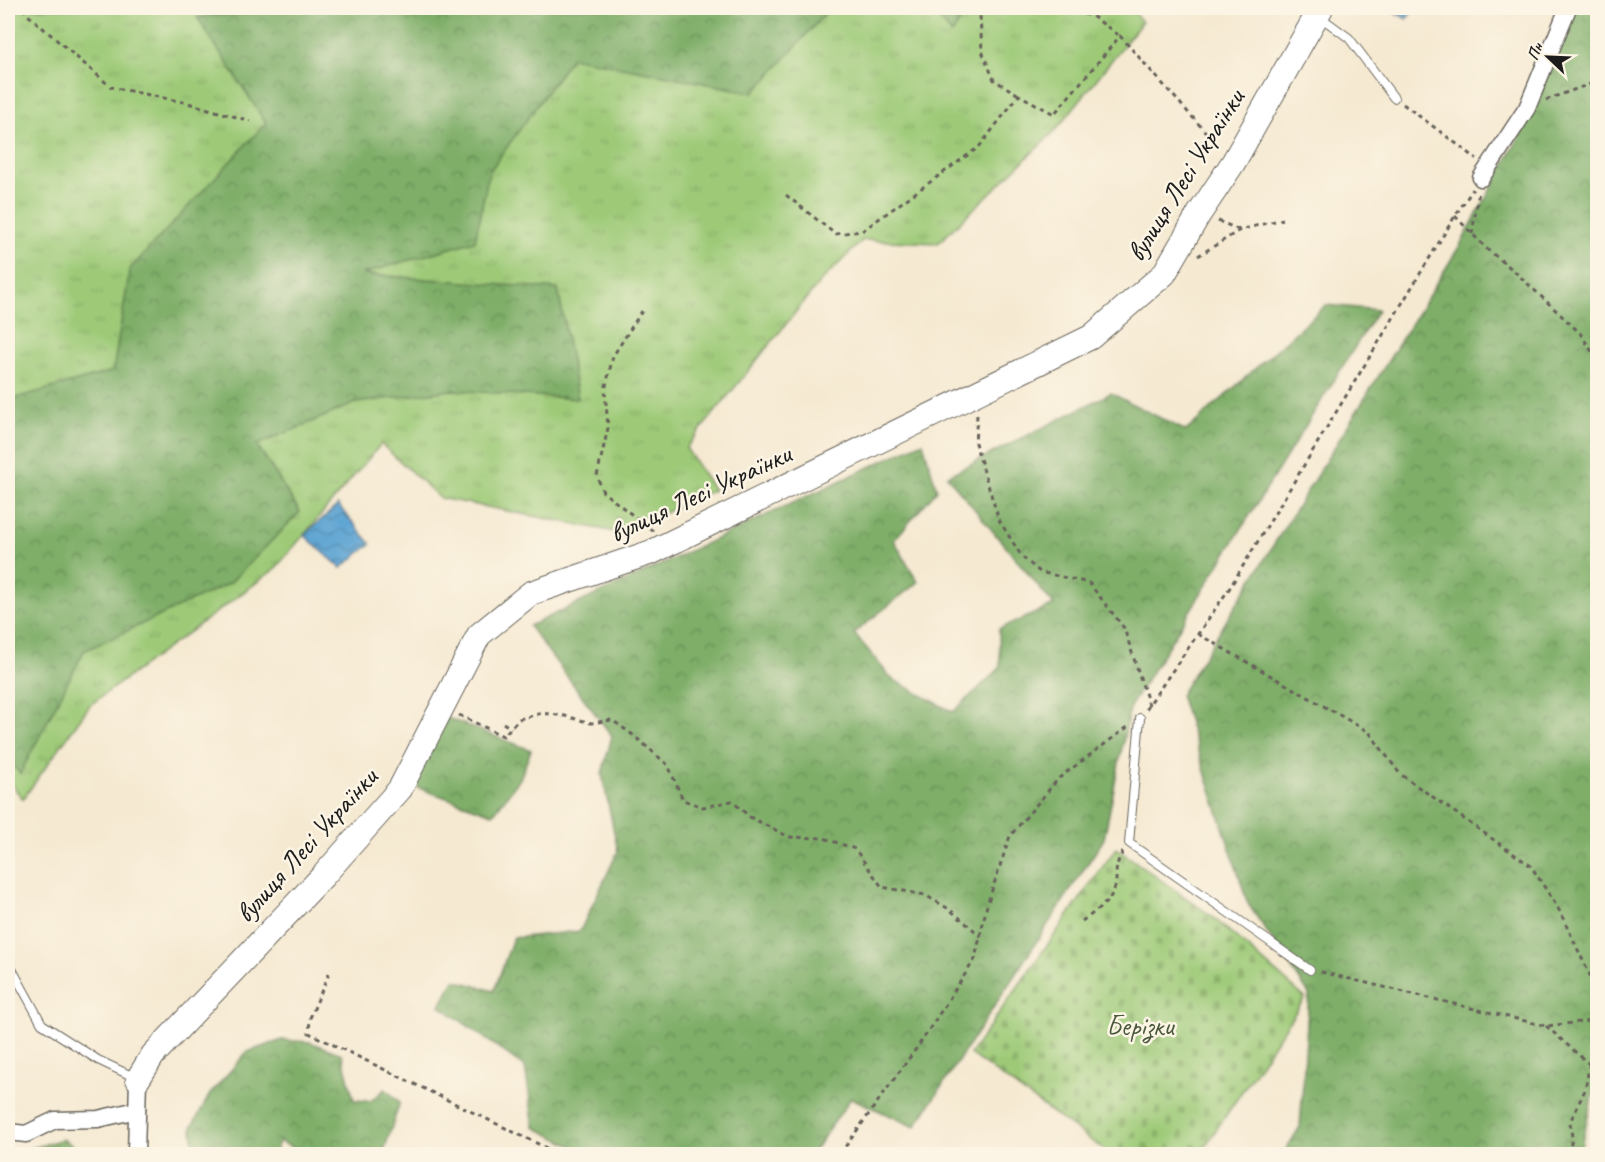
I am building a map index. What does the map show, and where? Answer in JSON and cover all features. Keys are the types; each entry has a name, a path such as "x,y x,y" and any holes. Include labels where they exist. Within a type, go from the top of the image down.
{"street":[{"path":"1484,173 1527,108 1568,8"},
{"name":"вулиця Лесі Українки","path":"138,1079 153,1055 323,876 400,789 479,635 531,593 658,550 1091,337 1164,274 1199,214 1233,163 1319,11"},
{"path":"136,1155 138,1079"},
{"path":"8,1132 27,1134 55,1120 98,1119 137,1110"}],"lane":[{"path":"1319,11 1349,38 1394,98"},
{"path":"1140,718 1129,843 1310,970"},
{"path":"8,962 42,1024 98,1060 138,1079"}],"path":[{"path":"23,8 28,15 111,87 188,103 250,121"},
{"path":"976,8 980,16 982,51 994,80 1054,114 1120,36"},
{"path":"1077,8 1120,36 1233,163"},
{"path":"1527,108 1598,81"},
{"path":"786,195 835,234 862,231 979,147 1019,95"},
{"path":"1394,98 1484,173"},
{"path":"840,1155 923,1039 975,959 987,905 1010,836 1059,778 1140,718 1229,589 1455,216 1484,173"},
{"path":"1472,234 1484,173"},
{"path":"1199,214 1240,230"},
{"path":"1455,216 1580,333 1598,361"},
{"path":"1194,259 1240,230 1283,219"},
{"path":"642,311 613,356 605,390 608,428 597,476 603,492 654,532 658,550"},
{"path":"979,392 975,443 999,520 1022,557 1041,572 1089,583 1124,627 1149,705"},
{"path":"1197,634 1369,732 1400,774 1531,866 1559,910 1598,992"},
{"path":"441,707 503,736 519,719 542,713 591,723 612,720 668,765 683,800 703,807 732,801 750,817 789,837 824,838 855,849 882,887 925,895 949,909 981,936"},
{"path":"503,723 511,728"},
{"path":"1082,921 1101,907 1114,892 1116,862 1129,843"},
{"path":"1310,970 1546,1026 1597,1019 1585,1089 1570,1122 1572,1137 1569,1155"},
{"path":"329,973 310,1018 309,1033 559,1155"},
{"path":"1546,1026 1589,1064"},
{"path":"1591,1155 1598,1150"}],"green space":[{"path":"8,8 1131,8 1142,22 1057,129 938,243 863,240 820,282 686,448 714,490 621,533 440,498 381,444 275,569 90,705 23,799 8,780"},
{"path":"320,8 829,9 754,93 572,57 489,172 475,241 362,274 558,289 578,399 452,390 356,403 257,445 300,512 230,583 84,651 20,774 8,759 8,400 113,371 130,269 266,123 197,17"},
{"path":"930,8 968,8 952,34"},
{"path":"1574,8 1597,8 1598,1074 1579,1154 1283,1154 1300,1127 1309,994 1248,904 1180,695 1459,247 1528,121"},
{"path":"1326,305 1378,310 1130,707 1104,839 915,1127 851,1098 812,1154 588,1154 534,1127 525,1067 440,1006 454,980 494,991 513,938 580,931 618,851 602,774 612,736 529,626 923,442 937,490 894,540 918,582 854,633 892,679 953,712 1000,668 999,629 1054,605 947,476 1111,393 1186,431"},
{"path":"445,717 531,750 520,779 493,814 418,788 416,771"},
{"name":"Берізки","path":"1116,848 1213,917 1305,998 1200,1154 1110,1154 970,1054"},
{"path":"282,1040 310,1042 342,1054 354,1100 371,1101 385,1089 400,1102 383,1154 305,1154 279,1141 275,1154 194,1154 192,1127 210,1094 247,1052"},
{"path":"63,1139 78,1149 80,1154 8,1154 8,1151 22,1151"}],"water":[{"path":"1387,8 1414,8 1407,19"},
{"path":"338,505 371,544 341,568 304,535"}]}
